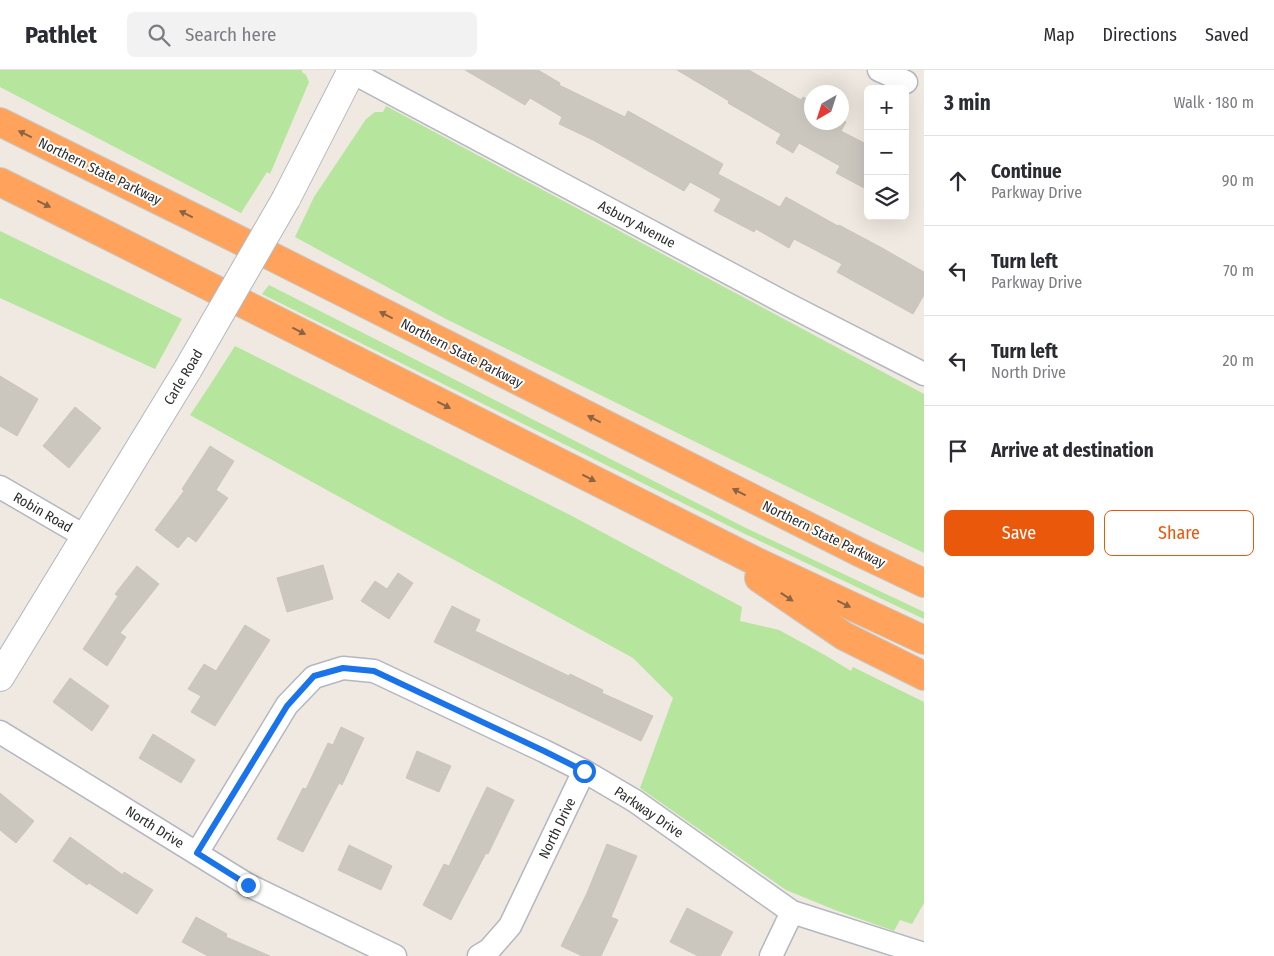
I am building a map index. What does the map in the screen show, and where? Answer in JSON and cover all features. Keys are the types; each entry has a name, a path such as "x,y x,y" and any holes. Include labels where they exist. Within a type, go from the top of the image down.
{"highway":[{"name":"Northern State Parkway","path":"0,122 230,235 924,583"},
{"path":"0,182 755,561 924,640"},
{"path":"675,521 844,636 924,676"}],"street":[{"name":"Carle Road","path":"0,677 188,369 286,199 351,70"},
{"name":"Asbury Avenue","path":"351,70 768,293 924,374"},
{"path":"878,70 906,82"},
{"name":"Robin Road","path":"0,487 86,537"},
{"name":"Parkway Drive","path":"197,853 287,706 314,676 343,668 374,671 535,746 584,771 635,801 792,912 924,954"},
{"name":"North Drive","path":"0,732 248,885 395,956"},
{"name":"North Drive","path":"478,956 489,950 510,926 584,771"},
{"path":"770,956 792,912"}],"green space":[{"path":"0,70 302,70 309,82 270,174 267,172 241,213 0,87"},
{"path":"386,106 924,394 924,553 446,319 295,237 314,197 366,119 375,112 383,112"},
{"path":"0,231 182,319 155,369 0,298"},
{"path":"269,285 744,527 924,612 924,619 741,532 262,294"},
{"path":"235,346 572,516 742,607 740,621 779,630 851,671 853,667 924,702 924,903 912,924 900,920 894,931 786,890 640,788 673,698 633,658 190,415"}],"building":[{"path":"465,70 538,70 560,83 559,85 625,117 628,111 723,164 718,174 780,207 786,197 924,272 924,295 913,314 837,272 842,264 794,239 789,248 756,229 754,232 714,211 721,199 690,182 684,191 593,140 559,124 562,117 530,98 525,105"},
{"path":"677,70 749,70 801,100 804,98 804,130 842,130 864,143 864,188 836,173 840,166 799,143 793,153 776,143 781,134 728,103 729,101"},
{"path":"0,376 38,399 17,436 0,426"},
{"path":"75,407 101,428 69,468 43,446"},
{"path":"210,446 234,461 216,490 228,498 196,542 188,536 178,548 155,530 184,491 182,489"},
{"path":"323,565 333,599 287,612 277,578"},
{"path":"137,566 159,584 120,633 126,637 107,666 83,649 118,596 115,594"},
{"path":"398,573 413,583 389,619 361,601 375,581 387,589"},
{"path":"452,606 480,620 475,631 569,676 570,674 603,690 602,693 653,716 641,741 434,642"},
{"path":"245,625 270,640 215,726 191,712 201,696 188,689 204,664 216,671"},
{"path":"70,678 109,706 92,731 53,702"},
{"path":"341,727 364,738 342,785 339,783 303,852 277,839 303,788 306,789 328,743 333,745"},
{"path":"153,734 195,760 181,783 139,758"},
{"path":"417,751 451,766 439,792 406,778"},
{"path":"487,787 514,800 488,854 486,853 451,920 423,905 444,864 449,866"},
{"path":"0,793 34,821 16,843 0,830"},
{"path":"70,837 123,875 124,872 153,890 137,914 89,883 87,885 53,861"},
{"path":"607,844 637,856 611,917 618,920 601,956 582,956 561,946 587,893"},
{"path":"349,845 392,866 381,890 338,870"},
{"path":"687,908 733,932 720,956 698,956 670,942"},
{"path":"196,917 227,934 226,937 270,956 208,956 182,942"}],"route":[{"path":"248,885 197,853 287,706 314,676 343,668 374,671 584,771"}]}
